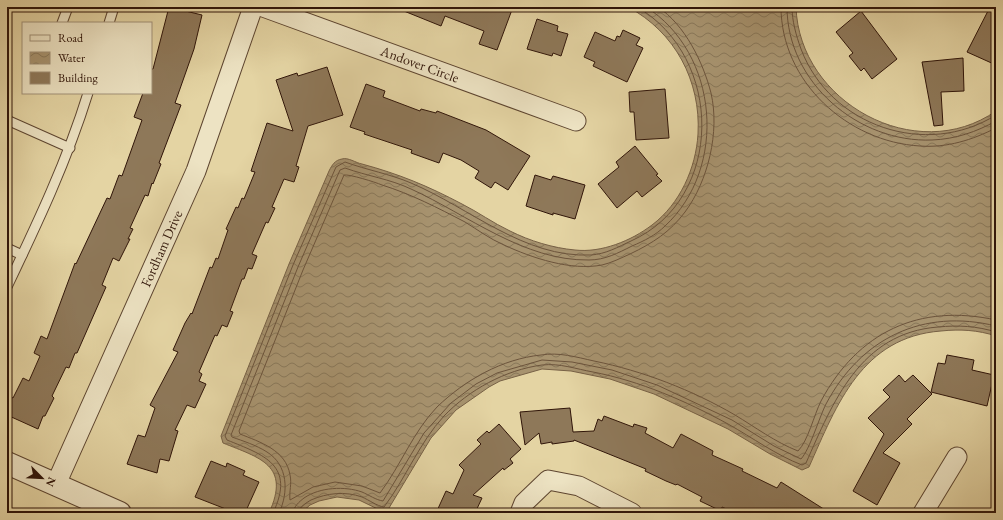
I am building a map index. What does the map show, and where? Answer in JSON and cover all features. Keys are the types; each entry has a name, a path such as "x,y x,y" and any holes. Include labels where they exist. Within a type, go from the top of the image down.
{"street":[{"name":"Fordham Drive","path":"56,484 196,170 252,7"},
{"name":"Andover Circle","path":"263,7 576,121"},
{"path":"923,513 957,457"},
{"path":"7,463 120,513"},
{"path":"520,513 524,503 548,480 579,486 632,513"}],"lane":[{"path":"62,22 68,7"},
{"path":"109,22 114,7"},
{"path":"7,287 70,148 87,94"},
{"path":"7,120 70,148"},
{"path":"7,248 22,255"}],"water":[{"path":"628,7 796,7 802,41 817,71 840,96 867,116 898,128 931,132 965,127 996,111 996,336 969,330 941,331 914,336 891,346 872,360 856,378 842,398 830,420 809,467 802,470 770,454 728,429 654,394 610,379 571,371 542,369 500,381 456,410 431,438 386,513 359,500 337,497 319,501 310,505 301,513 269,513 275,497 276,484 274,474 260,459 223,443 221,436 289,264 329,171 336,162 347,159 401,176 468,207 518,235 558,248 595,250 615,245 644,231 671,207 685,184 697,147 698,114 695,95 690,77 672,44 645,17"}],"building":[{"path":"169,7 202,15 194,49 175,103 181,105 159,163 161,164 148,196 145,195 130,228 133,229 128,239 130,239 119,261 113,258 102,285 106,287 77,353 75,353 69,368 66,367 52,396 54,398 45,416 43,416 38,429 7,415 7,404 11,397 13,398 23,378 29,381 40,356 34,353 41,336 47,339 75,263 76,264 107,198 110,199 119,175 122,176 142,120 134,117 143,94 152,94 153,69"},
{"path":"394,7 513,7 497,50 479,44 484,31 445,16 441,26"},
{"path":"990,7 996,7 996,65 967,52"},
{"path":"861,11 897,59 872,79 864,68 861,71 849,56 853,53 836,32"},
{"path":"537,19 558,26 557,31 568,34 561,56 553,53 552,56 527,49"},
{"path":"623,30 640,38 636,45 643,48 627,82 593,66 595,62 584,57 595,32 615,41 617,36 620,37"},
{"path":"963,58 964,91 941,92 943,125 934,126 922,62"},
{"path":"327,67 343,115 308,126 296,166 299,167 294,182 284,179 272,207 275,208 268,223 266,222 252,254 257,256 252,269 248,268 244,279 242,279 230,311 233,312 227,327 222,325 217,336 215,335 199,372 202,374 199,381 206,384 195,408 187,405 175,430 178,431 169,461 160,459 157,473 127,464 138,435 145,437 155,408 150,405 178,352 173,350 185,323 191,313 192,314 210,267 212,268 216,258 218,259 228,230 226,229 236,207 238,208 242,198 244,199 255,172 251,171 267,123 293,131 276,80 297,73 298,76"},
{"path":"366,84 385,91 383,97 420,111 421,109 436,113 437,111 486,130 530,156 508,190 495,182 491,188 475,178 479,171 461,160 443,153 439,163 411,153 412,150 364,134 365,132 350,127"},
{"path":"665,89 669,138 636,140 634,112 630,112 629,92"},
{"path":"635,146 662,181 642,197 637,191 617,208 598,184 619,167 616,162"},
{"path":"535,175 551,180 553,176 585,185 575,219 553,213 553,215 526,206"},
{"path":"947,355 974,360 972,370 994,375 987,406 931,392 938,363 945,364"},
{"path":"899,375 905,382 913,375 932,394 907,419 912,424 883,453 900,463 877,505 853,491 884,434 868,418 890,397 883,390"},
{"path":"570,408 573,432 594,431 598,419 602,421 604,416 633,427 634,424 647,428 645,433 673,448 681,434 713,451 712,455 743,469 742,471 777,488 781,482 830,513 735,513 722,507 721,511 700,501 702,497 677,484 676,485 666,481 645,471 646,469 574,440 552,444 552,442 541,444 539,433 525,445 520,412"},
{"path":"499,424 521,449 510,459 513,463 504,470 503,468 473,495 482,498 475,513 436,513 446,491 453,494 464,470 459,465 481,444 477,440 487,431 489,433"},
{"path":"211,461 226,467 227,463 245,471 243,475 259,482 245,513 236,513 195,497"}]}
